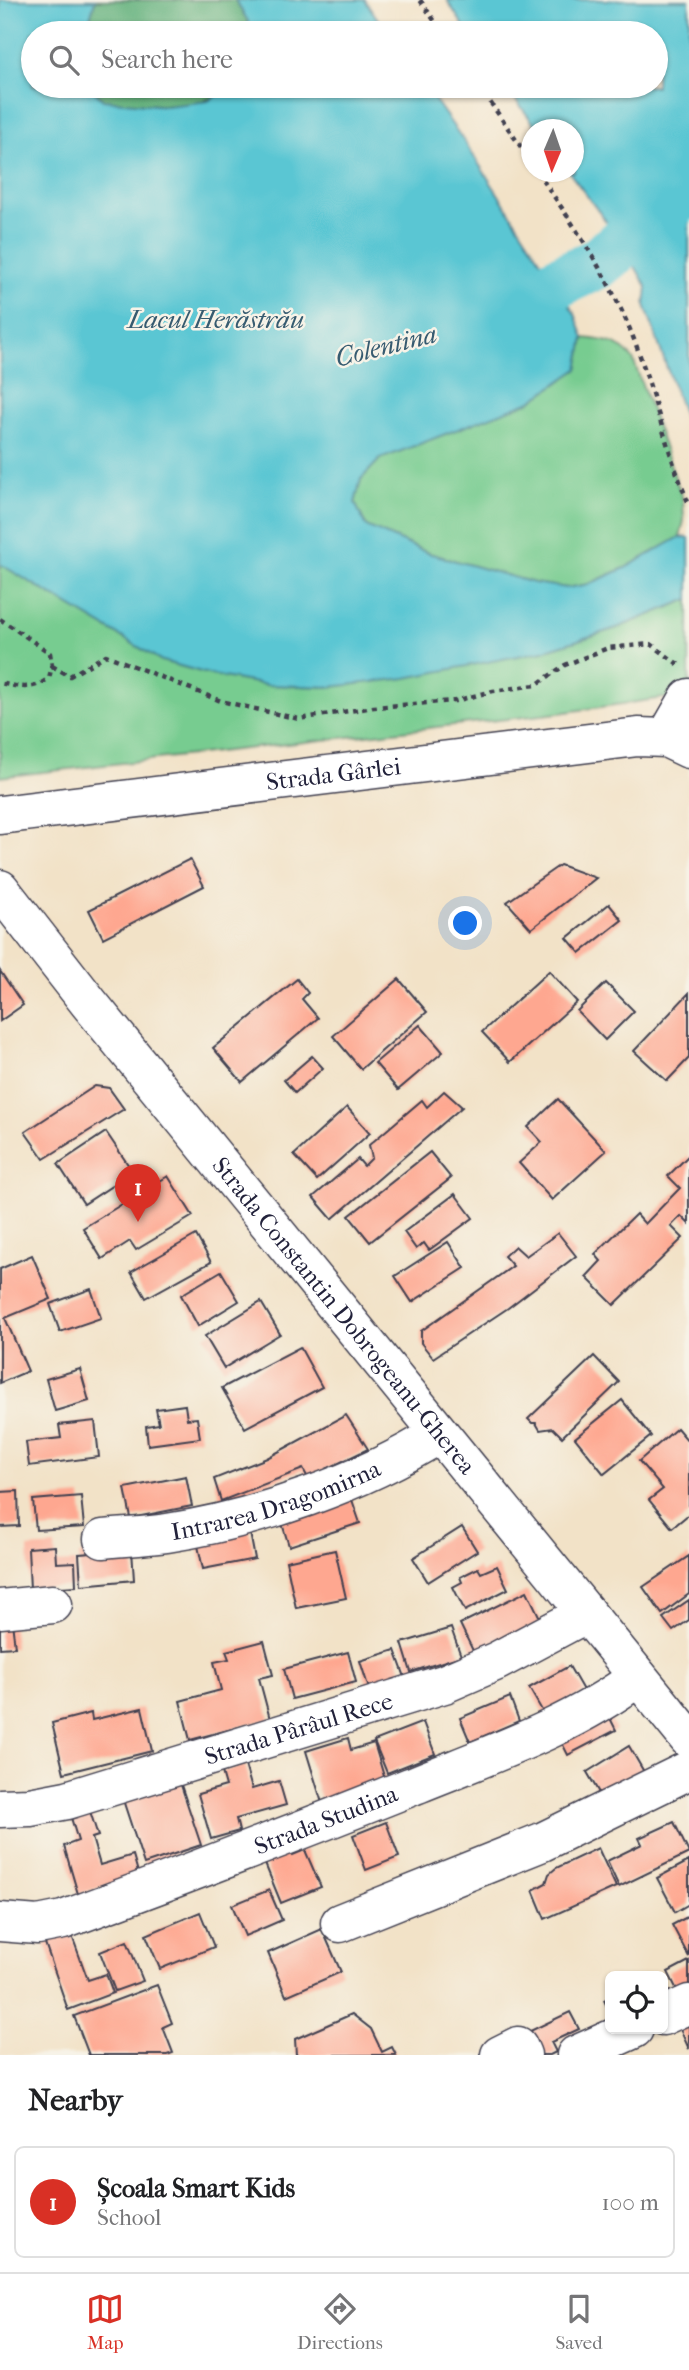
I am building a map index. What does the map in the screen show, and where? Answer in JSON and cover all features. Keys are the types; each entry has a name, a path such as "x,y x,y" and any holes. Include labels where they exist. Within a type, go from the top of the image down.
{"street":[{"name":"Strada Gârlei","path":"0,815 638,737 677,743 689,698"},
{"name":"Strada Constantin Dobrogeanu-Gherea","path":"0,889 89,1003 689,1739"},
{"name":"Intrarea Dragomirna","path":"103,1539 166,1533 226,1521 278,1506 330,1488 406,1453 439,1434"},
{"path":"0,1609 53,1604"},
{"name":"Strada Pârâul Rece","path":"0,1808 30,1807 66,1800 444,1684 497,1661 585,1612"},
{"name":"Strada Studina","path":"0,1922 38,1925 64,1920 246,1852 546,1732 610,1698 638,1677"},
{"path":"340,1923 542,1842 689,1770"},
{"path":"668,2014 689,2004"},
{"path":"576,2055 623,2034"},
{"path":"500,2055 519,2046 522,2055"}],"path":[{"path":"420,0 435,21"},
{"path":"487,98 521,148"},
{"path":"544,182 590,249 613,292 635,343 677,478 689,503"},
{"path":"0,619 50,653 52,666 49,678 38,687 0,682"},
{"path":"52,666 70,676 106,655 222,701 299,719 374,707 455,701 493,691 536,685 565,665 608,648 651,644 689,672"}],"green space":[{"path":"95,0 235,0 248,21 89,21"},
{"path":"101,98 210,98 170,105"},
{"path":"584,338 612,343 633,359 683,500 684,521 680,537 625,568 589,584 567,588 534,583 428,553 366,526 355,503 361,479 380,459 531,401 578,369"},
{"path":"0,564 162,661 212,675 268,685 331,687 543,651 617,628 689,599 689,691 678,696 559,713 0,777"}],"water":[{"name":"Lacul Herăstrău","path":"0,0 95,0 89,21 21,21 21,98 101,98 166,106 208,101 213,98 433,98 575,314 584,338 578,369 531,401 380,459 361,479 355,503 366,526 428,553 534,583 567,588 589,584 625,568 680,537 689,538 689,599 617,628 543,651 406,678 331,687 267,685 212,675 162,661 0,564"},
{"path":"235,0 365,0 379,21 248,21"},
{"path":"447,0 689,0 689,431 645,305 647,287 633,263 626,264 612,242 617,236 576,182 584,182 584,119 530,119 514,98 668,98 668,21 460,21"}],"building":[{"path":"190,859 204,886 103,938 89,910"},
{"path":"560,865 596,878 531,929 507,902"},
{"path":"609,904 622,920 580,953 567,938"},
{"path":"0,971 23,1005 0,1021"},
{"path":"549,971 577,1002 510,1062 482,1032"},
{"path":"297,979 308,993 302,999 318,1018 242,1082 213,1048"},
{"path":"399,979 427,1012 361,1069 333,1036"},
{"path":"606,983 634,1011 605,1040 577,1011"},
{"path":"689,993 689,1058 667,1081 634,1051"},
{"path":"420,1025 443,1052 398,1090 375,1063"},
{"path":"312,1056 323,1068 295,1093 284,1080"},
{"path":"95,1086 109,1088 124,1109 44,1159 25,1132"},
{"path":"444,1091 462,1107 332,1219 313,1197 358,1159 364,1166 372,1158 369,1145 422,1100 427,1107"},
{"path":"558,1099 606,1151 552,1200 519,1163 542,1142 528,1127"},
{"path":"347,1107 370,1133 317,1180 294,1155"},
{"path":"106,1132 133,1172 84,1204 58,1164"},
{"path":"430,1152 451,1178 370,1242 349,1216"},
{"path":"689,1155 689,1224 681,1216 671,1226 683,1238 614,1305 586,1277 601,1261 595,1254 636,1214 645,1224 680,1188 668,1176"},
{"path":"168,1176 193,1216 136,1250 130,1241 102,1259 83,1228"},
{"path":"455,1194 473,1218 429,1250 424,1243 416,1249 404,1232"},
{"path":"558,1233 576,1256 508,1308 433,1358 421,1343 421,1331 513,1266 504,1256 515,1246 526,1256"},
{"path":"196,1235 211,1262 146,1298 131,1272"},
{"path":"448,1242 465,1268 412,1302 395,1276"},
{"path":"32,1255 51,1299 5,1318 28,1371 0,1383 0,1269"},
{"path":"221,1271 239,1301 198,1326 181,1295"},
{"path":"91,1289 101,1318 60,1332 50,1304"},
{"path":"261,1302 280,1334 224,1368 205,1336"},
{"path":"300,1347 322,1387 245,1428 222,1388"},
{"path":"594,1356 619,1382 562,1437 553,1428 540,1430 536,1423 528,1419"},
{"path":"80,1369 89,1401 55,1411 46,1379"},
{"path":"622,1400 651,1436 604,1474 575,1438"},
{"path":"185,1405 187,1419 197,1418 200,1438 148,1445 146,1426 159,1424 156,1409"},
{"path":"346,1415 368,1449 308,1478 303,1469 221,1501 214,1479 267,1458"},
{"path":"95,1421 99,1457 29,1466 26,1442 61,1438 59,1425"},
{"path":"677,1428 689,1442 689,1514 672,1528 649,1500 663,1489 639,1461"},
{"path":"186,1476 192,1506 131,1518 125,1488"},
{"path":"18,1491 19,1526 0,1527 0,1492"},
{"path":"350,1494 360,1523 289,1546 280,1517"},
{"path":"81,1496 84,1527 36,1530 33,1500"},
{"path":"248,1522 255,1559 203,1569 197,1541"},
{"path":"462,1527 477,1551 428,1582 413,1558"},
{"path":"55,1546 56,1563 75,1562 76,1586 30,1589 28,1548"},
{"path":"132,1550 134,1580 81,1585 79,1554"},
{"path":"335,1550 346,1598 296,1608 286,1561"},
{"path":"689,1556 689,1594 662,1614 643,1587"},
{"path":"497,1566 508,1589 465,1611 453,1587 462,1582 460,1577 478,1568 481,1573"},
{"path":"527,1591 542,1622 475,1655 460,1624"},
{"path":"689,1600 689,1620 673,1631 663,1618"},
{"path":"11,1614 15,1647 0,1648 0,1615"},
{"path":"451,1628 461,1656 411,1672 402,1643"},
{"path":"264,1641 273,1675 259,1678 270,1719 190,1740 180,1701 221,1690 214,1662 229,1659 226,1651"},
{"path":"395,1650 406,1680 370,1692 360,1661"},
{"path":"348,1652 356,1682 292,1699 284,1669"},
{"path":"569,1666 584,1692 544,1714 529,1688"},
{"path":"510,1697 519,1721 470,1742 460,1718"},
{"path":"142,1708 152,1751 64,1773 52,1723 91,1713 92,1720"},
{"path":"606,1710 616,1730 568,1755 558,1735"},
{"path":"423,1722 435,1754 387,1773 374,1741"},
{"path":"348,1738 351,1750 374,1743 386,1783 322,1803 306,1751"},
{"path":"629,1746 644,1772 602,1798 587,1772"},
{"path":"245,1765 252,1789 279,1781 286,1805 236,1819 239,1831 211,1839 198,1794 226,1786 222,1772"},
{"path":"180,1782 201,1845 144,1864 123,1800"},
{"path":"88,1805 98,1836 92,1838 100,1865 133,1855 139,1876 78,1894 64,1846 78,1841 69,1811"},
{"path":"386,1822 399,1857 366,1870 353,1835"},
{"path":"674,1822 689,1853 619,1887 607,1861 642,1844 639,1838"},
{"path":"289,1844 293,1855 305,1850 321,1887 281,1903 261,1854"},
{"path":"598,1848 616,1887 545,1919 533,1890 546,1883 549,1874 556,1868"},
{"path":"689,1861 689,1904 675,1912 657,1878"},
{"path":"269,1890 282,1920 245,1936 232,1905"},
{"path":"200,1912 214,1947 160,1969 146,1935"},
{"path":"689,1916 689,1957 672,1925"},
{"path":"322,1929 341,1972 286,1996 268,1953"},
{"path":"71,1933 88,1980 106,1974 113,1993 68,2010 45,1943"},
{"path":"127,1941 143,1981 115,1991 100,1952"},
{"path":"689,1961 689,1994 681,1998 668,1972"},
{"path":"157,1985 172,2023 163,2027 173,2053 89,2055 74,2016"},
{"path":"570,2012 579,2029 551,2042 556,2052 537,2055 526,2033"},
{"path":"689,2012 689,2049 675,2018"},
{"path":"352,2014 371,2029 382,2052 392,2047 396,2055 296,2055 295,2039"}],"waterway":[{"name":"Colentina","path":"492,313 598,263 689,189"}],"place":[{"name":"Școala Smart Kids","path":"138,1222"}]}
